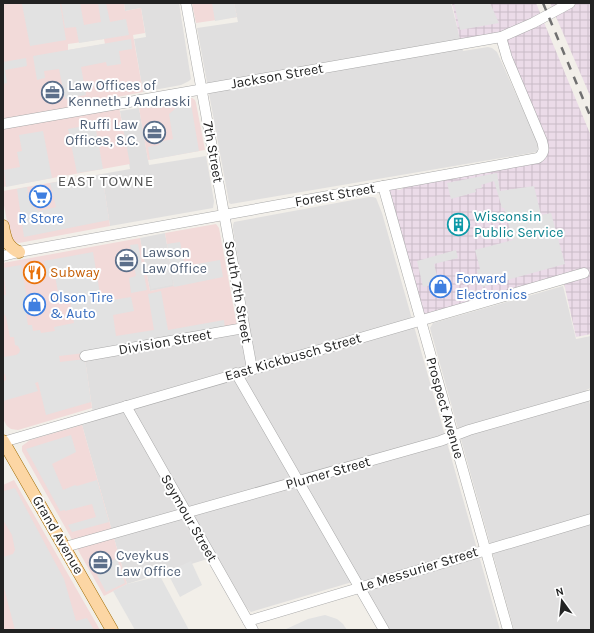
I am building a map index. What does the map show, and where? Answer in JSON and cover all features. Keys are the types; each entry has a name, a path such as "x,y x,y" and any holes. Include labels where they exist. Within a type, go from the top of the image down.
{"main road":[{"path":"3,226 8,243 13,249 19,252"},
{"name":"Grand Avenue","path":"3,441 112,630"}],"street":[{"name":"7th Street","path":"186,3 224,214"},
{"name":"Jackson Street","path":"3,124 507,35 548,16 570,3"},
{"name":"Forest Street","path":"3,256 224,214 538,158 542,156 544,150 542,141 507,58 501,36"},
{"name":"Prospect Avenue","path":"383,186 508,630"},
{"name":"South 7th Street","path":"224,214 252,369"},
{"name":"East Kickbusch Street","path":"3,441 584,273"},
{"name":"Division Street","path":"85,356 244,328"},
{"path":"236,374 384,630"},
{"name":"Plumer Street","path":"65,547 298,481 591,395"},
{"name":"Seymour Street","path":"126,406 185,513 253,630"},
{"name":"Le Messurier Street","path":"248,621 591,519"}],"shaded area":[{"path":"3,3 124,3 125,11 141,8 145,33 133,35 143,92 117,97 130,164 3,187","holes":["104,39 105,44 68,50 68,44"]},
{"path":"60,3 66,40 30,46 22,4"},
{"path":"61,3 80,3 84,25 101,22 98,3 106,3 110,22 126,19 129,35 79,43 76,27 65,28"},
{"path":"124,3 179,3 191,79 189,81 181,85 143,92 134,39 146,37 141,8 125,11"},
{"path":"192,3 234,3 237,17 196,23"},
{"path":"212,3 234,3 237,17 215,21"},
{"path":"234,3 451,3 463,51 488,47 497,52 533,132 538,146 537,152 231,204 229,203 197,28 238,22"},
{"path":"452,3 536,3 591,136 591,334 576,337 563,279 420,320 383,186 400,190 416,180 542,156 501,37 461,44"},
{"path":"454,3 490,3 499,23 460,30"},
{"path":"550,3 591,3 591,98"},
{"path":"131,39 132,49 119,51 121,64 107,66 106,62 81,67 86,95 65,99 59,69 44,71 45,78 37,80 33,56"},
{"path":"26,58 27,66 5,70 7,83 3,84 3,62"},
{"path":"192,98 196,103 205,150 148,160 139,108"},
{"path":"191,104 199,151 150,160 148,147 159,145 159,142 173,139 169,114 175,109 175,107"},
{"path":"139,108 149,165 206,156 214,201 213,208 110,226 102,174 130,169 120,111"},
{"path":"95,124 103,169 77,173 68,129"},
{"path":"43,131 52,178 6,187 4,170 20,167 17,152 22,151 19,135"},
{"path":"497,173 500,191 534,186 541,215 551,213 565,264 482,287 477,270 480,269 475,250 513,240 504,208 502,208 494,181 481,185 482,188 475,189 476,192 451,199 447,183"},
{"path":"102,174 110,226 19,243 14,242 10,237 3,200 3,191"},
{"path":"102,174 109,220 24,237 17,189 27,187 30,204 39,211 56,207 50,183"},
{"path":"369,197 376,198 382,213 500,630 388,630 359,580 251,612 246,607 217,556 127,584 82,425 94,421 85,359 250,329 233,229 234,222"},
{"path":"216,224 219,228 237,326 85,359 92,408 18,430 11,429 7,426 3,419 3,263 140,238 150,291 174,286 165,233"},
{"path":"165,233 174,287 150,291 140,238"},
{"path":"180,242 185,266 220,260 223,277 174,287 167,244"},
{"path":"138,244 147,290 131,293 129,278 136,276 130,245"},
{"path":"456,250 458,258 434,264 439,283 423,287 417,261"},
{"path":"93,252 101,300 94,301 94,303 131,297 134,311 113,315 116,336 154,330 148,294 161,291 168,330 224,320 225,329 85,353 59,356 60,362 85,359 91,402 46,415 38,382 35,383 38,391 3,401 3,382 6,379 5,374 3,374 3,357 16,355 20,350 18,346 15,345 14,337 10,337 6,317 3,312 3,295 6,295 3,268 21,265 30,313 26,314 28,325 32,325 33,331 40,330 41,333 55,331 54,327 74,323 69,296 59,297 55,276 47,277 44,261"},
{"path":"169,267 173,285 151,289 147,270"},
{"path":"563,286 576,339 591,336 591,388 586,390 591,408 591,630 514,630 430,328 433,323"},
{"path":"82,425 127,584 104,596 22,451 22,446 30,440"},
{"path":"71,435 76,452 52,464 63,490 75,485 77,486 97,480 109,522 72,532 68,525 96,517 92,504 60,511 26,449"},
{"path":"14,480 100,630 3,630 3,485"},
{"path":"15,488 64,579 76,621 87,618 94,630 54,630 54,628 45,630 15,630 3,584 3,557 13,554 15,550 12,535 3,520 3,495 4,491"},
{"path":"117,558 125,583 106,592 97,575 102,572 100,567"},
{"path":"191,561 202,585 180,597 167,572"},
{"path":"160,576 189,630 135,630 113,591 127,584"},
{"path":"325,615 337,619 347,630 284,630 308,619"}],"railway":[{"path":"543,3 591,118"}],"place":[{"name":"Law Offices of Kenneth J Andraski","path":"52,93"},
{"name":"Ruffi Law Offices, S.C.","path":"154,132"},
{"name":"R Store","path":"41,196"},
{"name":"Wisconsin Public Service","path":"458,224"},
{"name":"Lawson Law Office","path":"126,260"},
{"name":"Subway","path":"34,272"},
{"name":"Forward Electronics","path":"441,286"},
{"name":"Olson Tire & Auto","path":"34,305"},
{"name":"Cveykus Law Office","path":"100,563"}],"district":[{"name":"EAST TOWNE","path":"106,181"}]}
